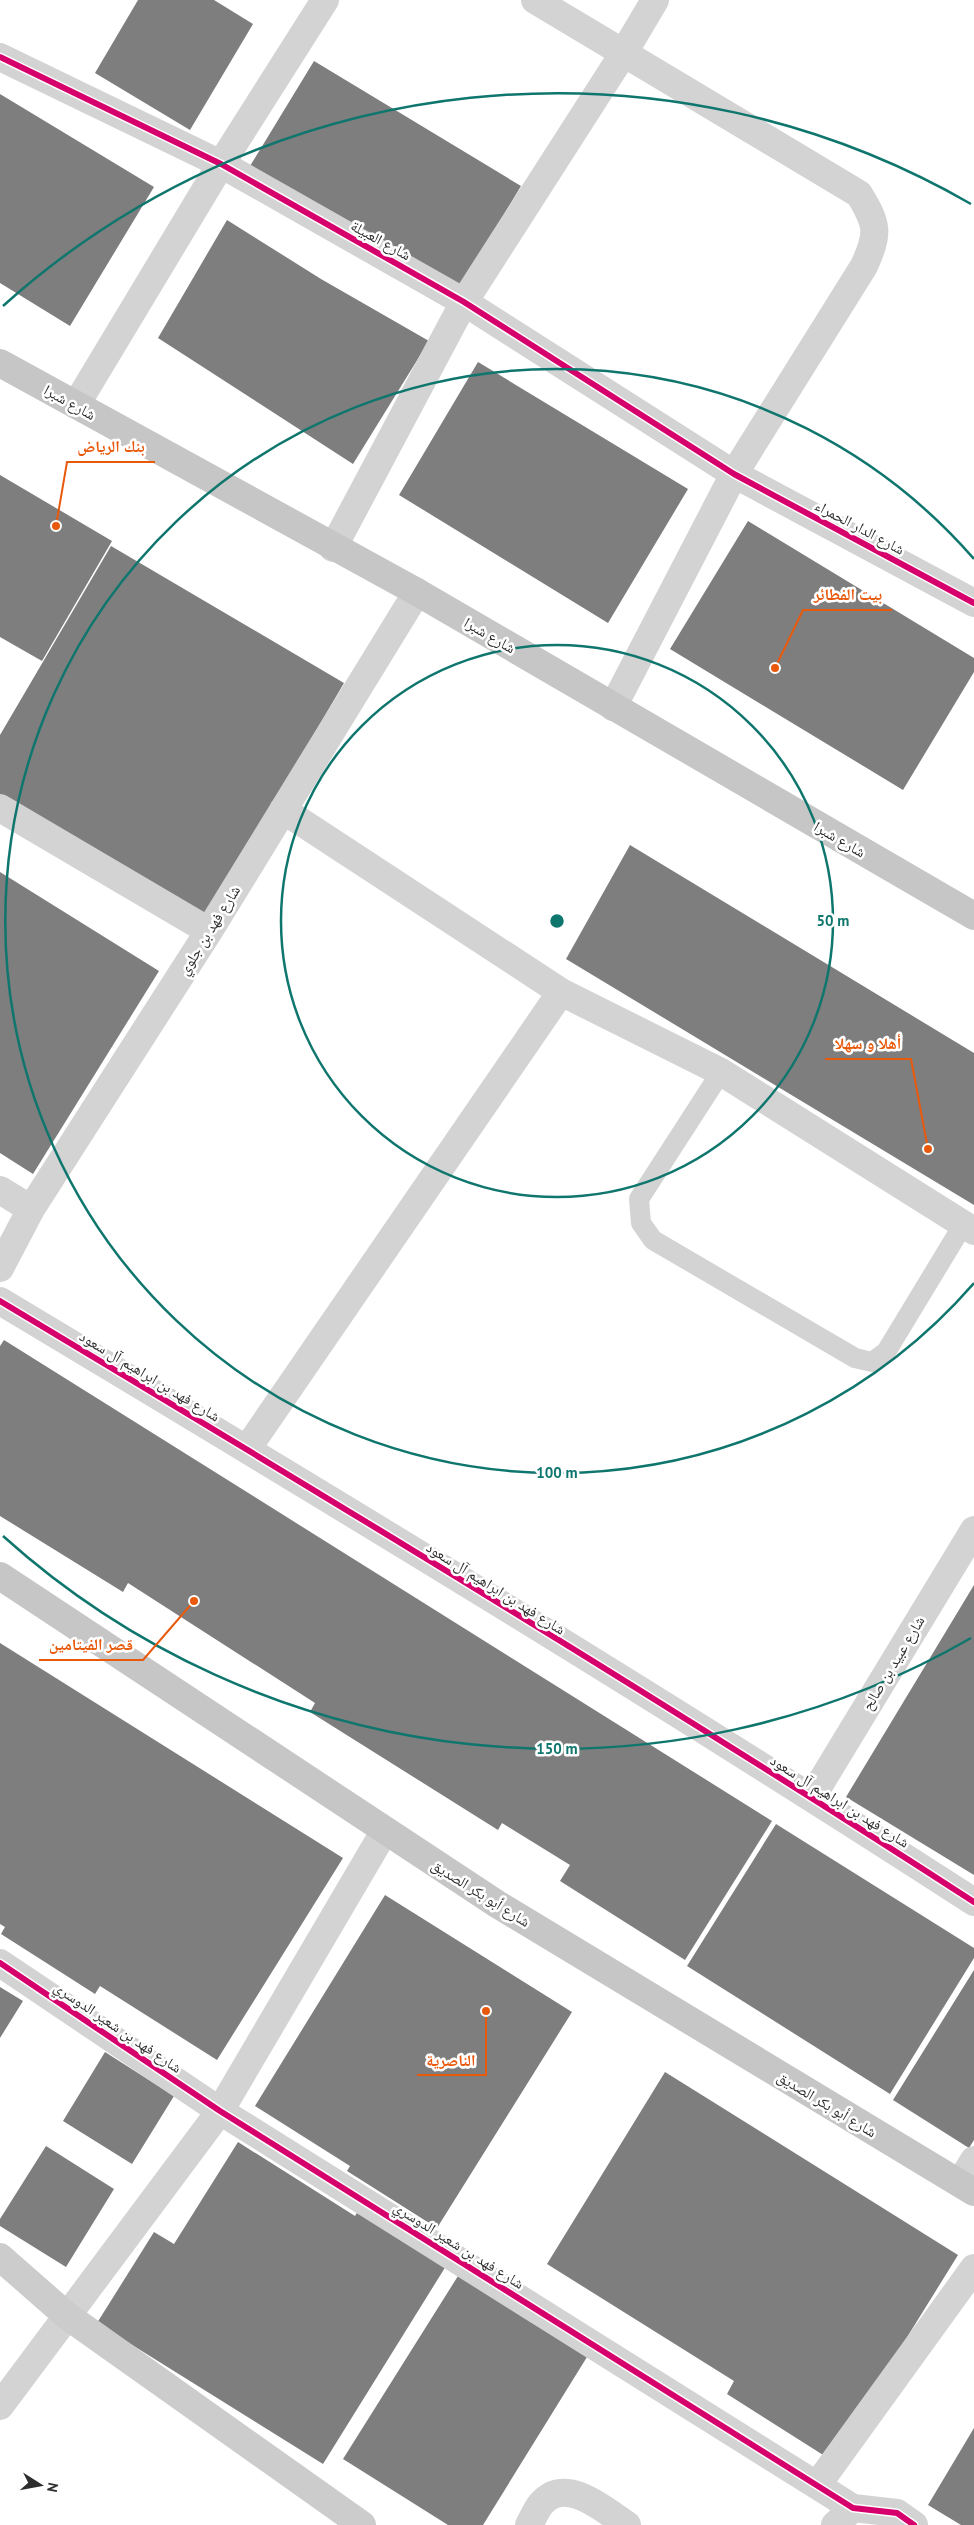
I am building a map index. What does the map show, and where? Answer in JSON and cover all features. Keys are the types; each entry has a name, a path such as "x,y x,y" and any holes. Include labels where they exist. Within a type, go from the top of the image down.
{"main road":[{"name":"شارع شبرا","path":"0,363 212,478 333,548 417,592 974,916"},
{"name":"شارع أبو بكر الصديق","path":"0,1576 384,1832 497,1904 967,2188"}],"street":[{"path":"76,405 221,164 325,0"},
{"path":"535,0 859,194 873,217 874,244 864,266 734,474 613,707"},
{"path":"333,548 464,302 623,54 655,0"},
{"name":"شارع العبيلة","path":"0,57 221,164 464,302 734,474"},
{"name":"شارع الدار الحمراء","path":"734,474 974,603"},
{"name":"شارع فهد بن جلوي","path":"0,1268 31,1209 209,931 417,592"},
{"path":"0,808 209,931"},
{"path":"283,810 561,992 721,1072 969,1228"},
{"path":"246,1449 561,992"},
{"path":"0,1190 31,1209"},
{"name":"شارع فهد بن ابراهيم آل سعود","path":"0,1301 246,1449 812,1797 974,1902"},
{"name":"شارع عبيد بن صالح","path":"812,1797 974,1530"},
{"path":"0,2406 220,2111 384,1832"},
{"name":"شارع فهد بن شعير الدوسري","path":"0,1964 220,2111 818,2484 844,2516 897,2513 914,2525"},
{"path":"967,2188 974,2160"},
{"path":"0,2258 66,2315 362,2525"},
{"path":"818,2484 974,2268"},
{"path":"529,2525 541,2504 557,2493 577,2493 627,2525"}],"lane":[{"path":"721,1072 639,1199 640,1223 653,1240 855,1358 872,1362 886,1352 969,1228"}],"building":[{"path":"138,0 214,0 253,24 190,130 95,73"},
{"path":"314,61 521,186 458,291 250,166"},
{"path":"0,94 154,187 70,326 0,283"},
{"path":"227,220 321,279 429,341 353,464 158,338"},
{"path":"478,362 688,489 608,623 399,495"},
{"path":"0,475 112,541 42,661 0,637"},
{"path":"748,521 974,658 974,672 903,790 670,649"},
{"path":"111,546 344,683 207,917 0,795 0,735"},
{"path":"630,845 974,1053 974,1205 566,959"},
{"path":"0,872 159,971 33,1174 0,1153"},
{"path":"4,1340 772,1821 685,1960 560,1881 570,1865 502,1823 498,1830 310,1712 315,1703 128,1583 123,1592 0,1516 0,1346"},
{"path":"974,1585 974,1875 846,1797"},
{"path":"0,1643 343,1858 217,2060 100,1986 95,1994 1,1934 5,1927 0,1924"},
{"path":"776,1824 974,1948 974,1958 890,2094 687,1966"},
{"path":"385,1895 572,2012 437,2228 347,2171 350,2166 255,2106"},
{"path":"974,1970 974,2140 969,2148 893,2100"},
{"path":"0,1987 23,2001 0,2038"},
{"path":"105,2052 174,2096 132,2164 63,2121"},
{"path":"665,2072 958,2255 831,2460 727,2394 734,2381 547,2264"},
{"path":"238,2142 355,2216 358,2211 446,2266 323,2464 97,2323 154,2232 174,2244"},
{"path":"46,2146 114,2189 66,2267 0,2226 0,2219"},
{"path":"458,2276 587,2357 483,2525 448,2525 343,2459"},
{"path":"974,2428 974,2525 961,2525 928,2505"}],"cycle path":[{"path":"0,57 221,164 464,302 734,474 974,603"},
{"path":"0,1301 490,1597 733,1748 974,1902"},
{"path":"0,1963 220,2111 853,2508 897,2513 914,2525"}],"place":[{"name":"بنك الرياض","path":"56,526"},
{"name":"بيت الفطائر","path":"775,668"},
{"name":"أهلا و سهلا","path":"928,1149"},
{"name":"قصر الفيتامين","path":"194,1601"},
{"name":"الناصرية","path":"486,2011"}]}
